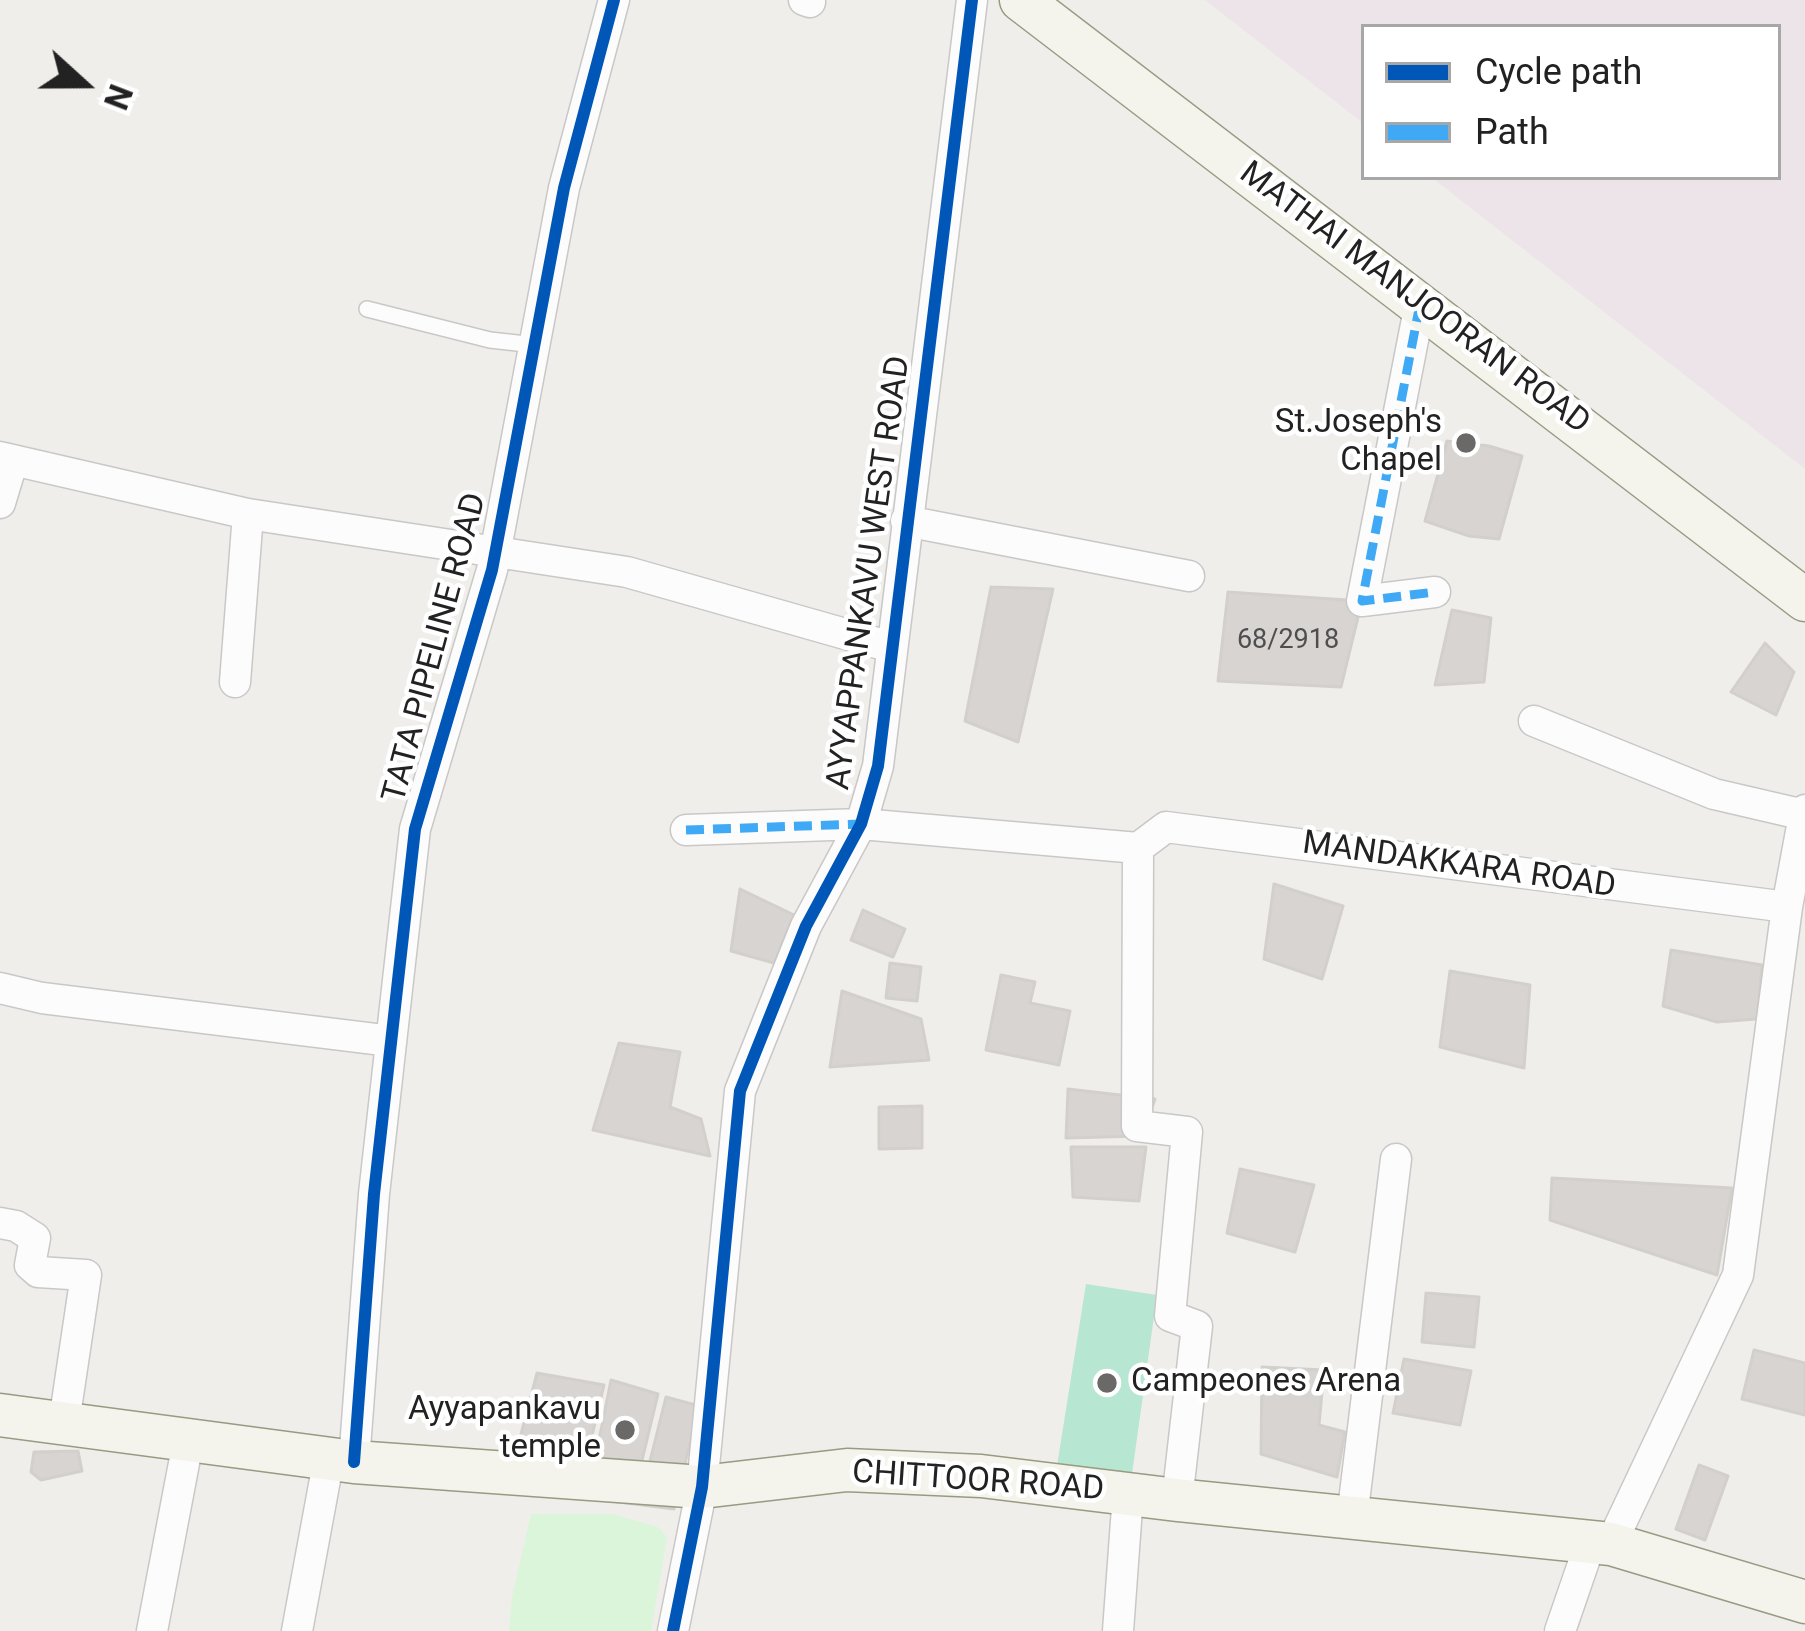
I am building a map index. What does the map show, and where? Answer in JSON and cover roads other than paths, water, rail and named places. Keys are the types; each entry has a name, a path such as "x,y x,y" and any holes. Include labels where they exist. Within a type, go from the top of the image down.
{"main road":[{"name":"MATHAI MANJOORAN ROAD","path":"1021,0 1803,594"},
{"name":"CHITTOOR ROAD","path":"0,1414 341,1460 702,1487 847,1470 981,1476 1601,1542 1805,1602"}],"street":[{"name":"TATA PIPELINE ROAD","path":"297,1631 341,1460 415,829 496,552 564,188 614,0"},
{"name":"AYYAPPANKAVU WEST ROAD","path":"673,1631 702,1487 740,1090 806,926 861,824 878,766 972,0"},
{"path":"1420,304 1362,601 1435,592"},
{"path":"0,503 6,458 248,514 627,572 891,647"},
{"path":"235,682 248,514"},
{"path":"906,521 1189,576"},
{"path":"1534,721 1714,794 1805,813 1787,907 1738,1275 1560,1631"},
{"name":"MANDAKKARA ROAD","path":"686,830 861,824 1138,848 1166,827 1787,907"},
{"path":"1138,848 1138,1126 1187,1132 1170,1316 1197,1326 1178,1500"},
{"path":"0,988 42,998 391,1040"},
{"path":"1352,1518 1396,1159"},
{"path":"0,1223 16,1226 34,1238 30,1264 38,1272 86,1276 64,1422"},
{"path":"152,1631 189,1437"},
{"path":"1118,1631 1128,1494"}],"lane":[{"path":"367,309 490,340 535,345"}],"place":[{"name":"St.Joseph's Chapel","path":"1466,443"},
{"name":"Campeones Arena","path":"1107,1383"},
{"name":"Ayyapankavu temple","path":"625,1430"}]}
